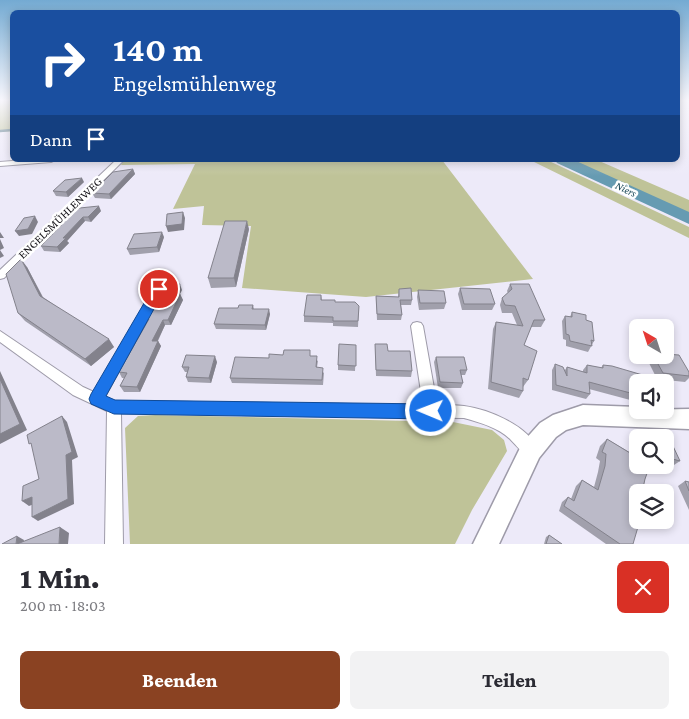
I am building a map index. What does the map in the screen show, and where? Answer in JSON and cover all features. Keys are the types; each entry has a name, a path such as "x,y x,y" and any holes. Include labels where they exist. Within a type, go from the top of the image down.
{"street":[{"path":"0,164 26,162"},
{"name":"ENGELSMÜHLENWEG","path":"0,276 118,162"},
{"path":"96,399 159,289"},
{"path":"417,326 431,411"},
{"path":"0,336 78,391 114,407 464,412 486,417 505,425 517,434 531,450"},
{"path":"114,407 114,544"},
{"path":"486,544 531,450 548,430 571,418 583,415 689,420"}],"green space":[{"path":"0,125 10,125 10,131 0,132"},
{"path":"123,162 444,162 533,279 366,297 242,288 251,226 202,225 204,206 173,209 195,164 121,165"},
{"path":"534,162 551,162 689,227 689,238"},
{"path":"576,162 602,162 689,200 689,213"},
{"path":"138,416 453,422 492,430 504,440 507,451 472,510 455,544 130,544 125,428"}],"building":[{"path":"133,169 109,194 92,193 113,172"},
{"path":"82,178 66,192 53,191 65,180"},
{"path":"99,206 88,217 83,217 57,247 41,246 70,216 63,216 70,209"},
{"path":"183,212 182,224 166,226 167,214"},
{"path":"35,216 28,229 15,231 24,218"},
{"path":"225,221 247,221 234,278 208,278"},
{"path":"162,232 157,247 127,249 134,234"},
{"path":"21,259 40,296 109,339 85,359 18,313 6,274"},
{"path":"165,284 180,284 175,294 180,294 168,320 163,320 152,341 158,341 137,387 120,386 127,373 119,372 149,319 147,319"},
{"path":"510,284 529,284 545,320 534,320 524,345 537,351 528,380 523,378 523,391 491,382 496,322 523,326 515,306 505,305 502,298 512,289"},
{"path":"411,288 412,300 400,300 402,315 377,314 376,296 399,297 399,289"},
{"path":"460,288 490,289 495,304 464,304"},
{"path":"418,290 444,291 446,303 420,303"},
{"path":"307,295 321,295 321,300 355,302 359,306 358,321 333,321 333,317 304,316"},
{"path":"239,305 253,305 252,309 269,309 265,325 214,324 219,308 238,308"},
{"path":"572,312 586,315 586,320 592,322 594,341 591,340 592,346 570,341 569,335 566,334 565,316 572,317"},
{"path":"339,344 356,345 356,366 338,365"},
{"path":"375,344 387,344 388,351 410,351 412,371 376,370"},
{"path":"284,350 310,350 310,356 317,356 316,367 323,368 322,380 230,378 235,357 269,358 269,354 283,355"},
{"path":"186,355 215,356 209,378 186,377 189,367 182,367"},
{"path":"674,355 679,355 689,372 689,376 674,374 663,373 658,364 674,364"},
{"path":"436,357 464,357 467,370 460,370 463,383 440,382"},
{"path":"555,364 563,367 567,376 567,367 587,373 587,365 603,368 603,365 612,366 639,374 629,374 629,393 589,382 590,394 556,385"},
{"path":"0,379 20,424 0,434"},
{"path":"62,416 72,452 66,455 68,499 32,517 32,497 22,501 23,486 39,479 31,443 29,444 27,435"},
{"path":"607,439 629,452 629,474 647,474 644,484 629,484 629,529 637,529 633,544 620,544 564,506 568,497 574,501 582,480 598,490 605,466 606,454 602,452"},
{"path":"674,448 680,461 674,459"},
{"path":"685,481 689,482 689,491"},
{"path":"60,527 59,544 17,544"},
{"path":"549,535 562,544 546,544"},
{"path":"17,536 16,544 2,544"}],"waterway":[{"path":"0,131 10,130"},
{"name":"Niers","path":"566,162 689,219"}],"route":[{"path":"159,289 96,399 114,407 431,411"}]}
